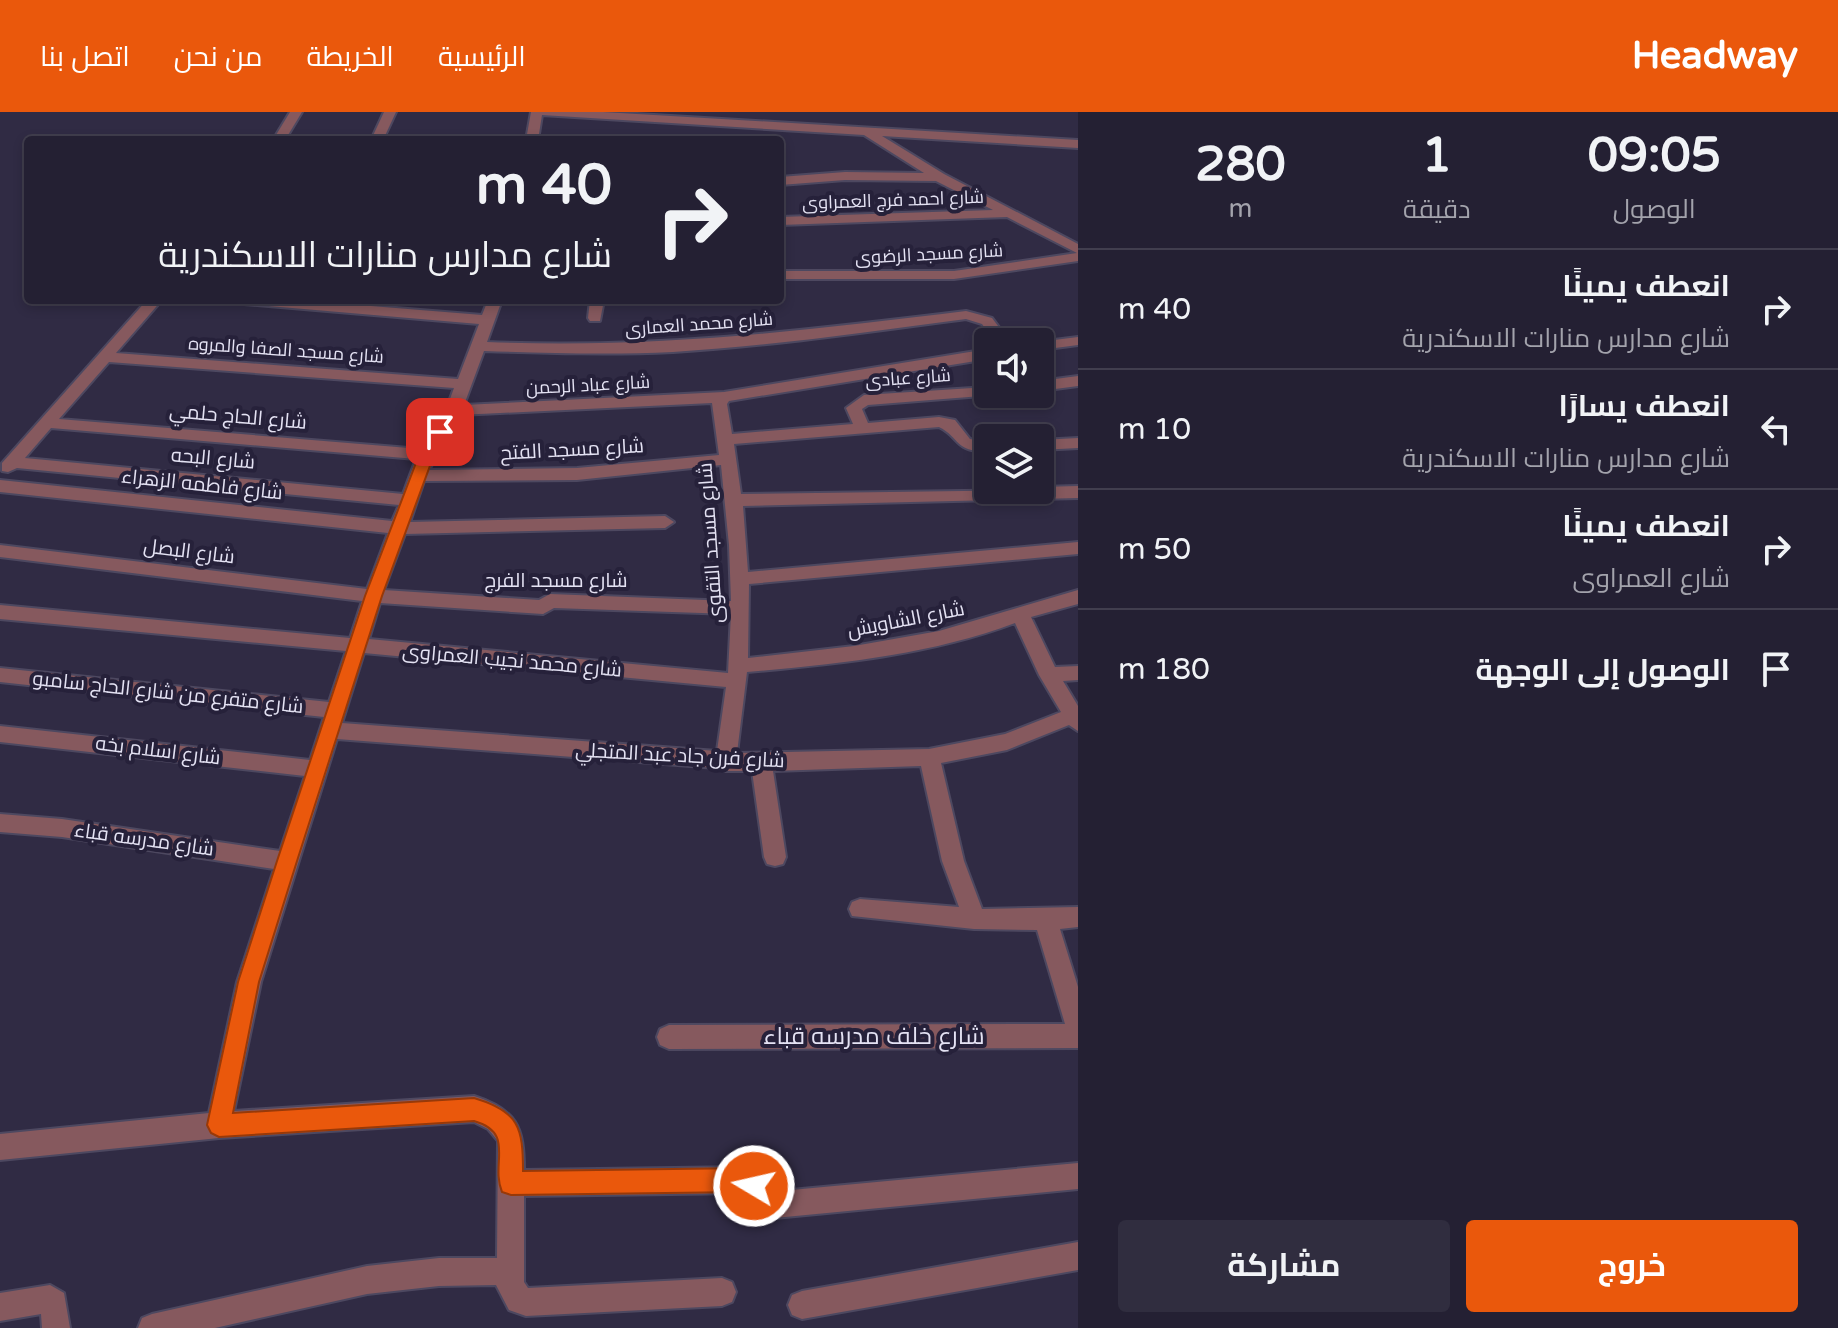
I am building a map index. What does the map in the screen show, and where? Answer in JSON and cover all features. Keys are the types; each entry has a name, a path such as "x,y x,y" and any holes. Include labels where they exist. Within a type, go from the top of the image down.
{"street":[{"path":"281,136 296,112"},
{"path":"379,136 390,112"},
{"path":"533,136 540,112 1078,144"},
{"path":"682,112 1078,134"},
{"path":"865,131 939,177 1078,249"},
{"path":"784,181 845,176 939,177"},
{"name":"شارع احمد فرج العمراوى","path":"784,221 1007,214"},
{"name":"شارع مسجد الرضوى","path":"784,275 954,275 1078,257"},
{"path":"0,476 151,304"},
{"path":"293,304 489,320"},
{"path":"219,1125 249,982 373,596 426,455 466,384 494,304"},
{"path":"595,318 597,304"},
{"name":"شارع محمد العمارى","path":"480,346 594,349 685,347 966,315 987,321 992,328"},
{"path":"1054,344 1078,341"},
{"path":"724,397 974,356"},
{"name":"شارع مسجد الصفا والمروه","path":"104,357 466,384"},
{"path":"1054,384 1078,381"},
{"name":"شارع عبادى","path":"862,427 854,408 864,400 974,393"},
{"name":"شارع عباد الرحمن","path":"454,410 577,407 724,397"},
{"name":"شارع مسجد التقوى","path":"724,397 719,404 734,500 738,579 738,674 725,763"},
{"path":"725,440 944,422 952,427 959,441 974,447"},
{"name":"شارع الحاج حلمي","path":"47,423 426,455"},
{"path":"1054,444 1078,443"},
{"name":"شارع مسجد الفتح","path":"418,476 577,474 728,459"},
{"name":"شارع البحه","path":"13,462 409,500"},
{"name":"شارع فاطمه الزهراء","path":"0,486 398,528 665,522"},
{"path":"734,500 1078,492"},
{"path":"738,579 1078,548"},
{"name":"شارع البصل","path":"0,551 373,596"},
{"name":"شارع مسجد الفرج","path":"373,596 543,607 550,601 738,608"},
{"name":"شارع الشاويش","path":"738,674 917,643 1078,597"},
{"name":"شارع محمد نجيب العمراوى","path":"0,612 357,647 738,674"},
{"path":"1021,615 1049,675 1076,719"},
{"path":"1049,675 1078,673"},
{"name":"شارع متفرع من شارع الحاج سامبو","path":"0,675 333,720"},
{"name":"شارع فرن جاد عبد المتجلي","path":"333,720 725,763 761,763 929,757 1007,742 1076,719"},
{"name":"شارع اسلام بخه","path":"0,734 317,769"},
{"path":"929,757 953,861 974,919"},
{"path":"761,763 775,857"},
{"name":"شارع مدرسه قباء","path":"0,823 62,828 287,861"},
{"path":"860,909 974,919 1046,921 1078,917"},
{"path":"1046,921 1078,1026"},
{"name":"شارع خلف مدرسه قباء","path":"669,1037 1078,1036"},
{"path":"0,1147 219,1125 474,1109 490,1114 504,1124 511,1140 510,1271 513,1294 526,1302 722,1292"},
{"path":"511,1183 748,1180 754,1182 760,1204 764,1206 1078,1176"},
{"path":"802,1305 1078,1256"},
{"path":"152,1328 367,1280 439,1272 510,1271"},
{"path":"0,1307 50,1299 54,1303 56,1328"}],"route":[{"path":"440,432 426,455 373,596 287,861 249,982 219,1125 474,1109 490,1114 504,1124 511,1140 511,1183 751,1180 754,1186"}]}
